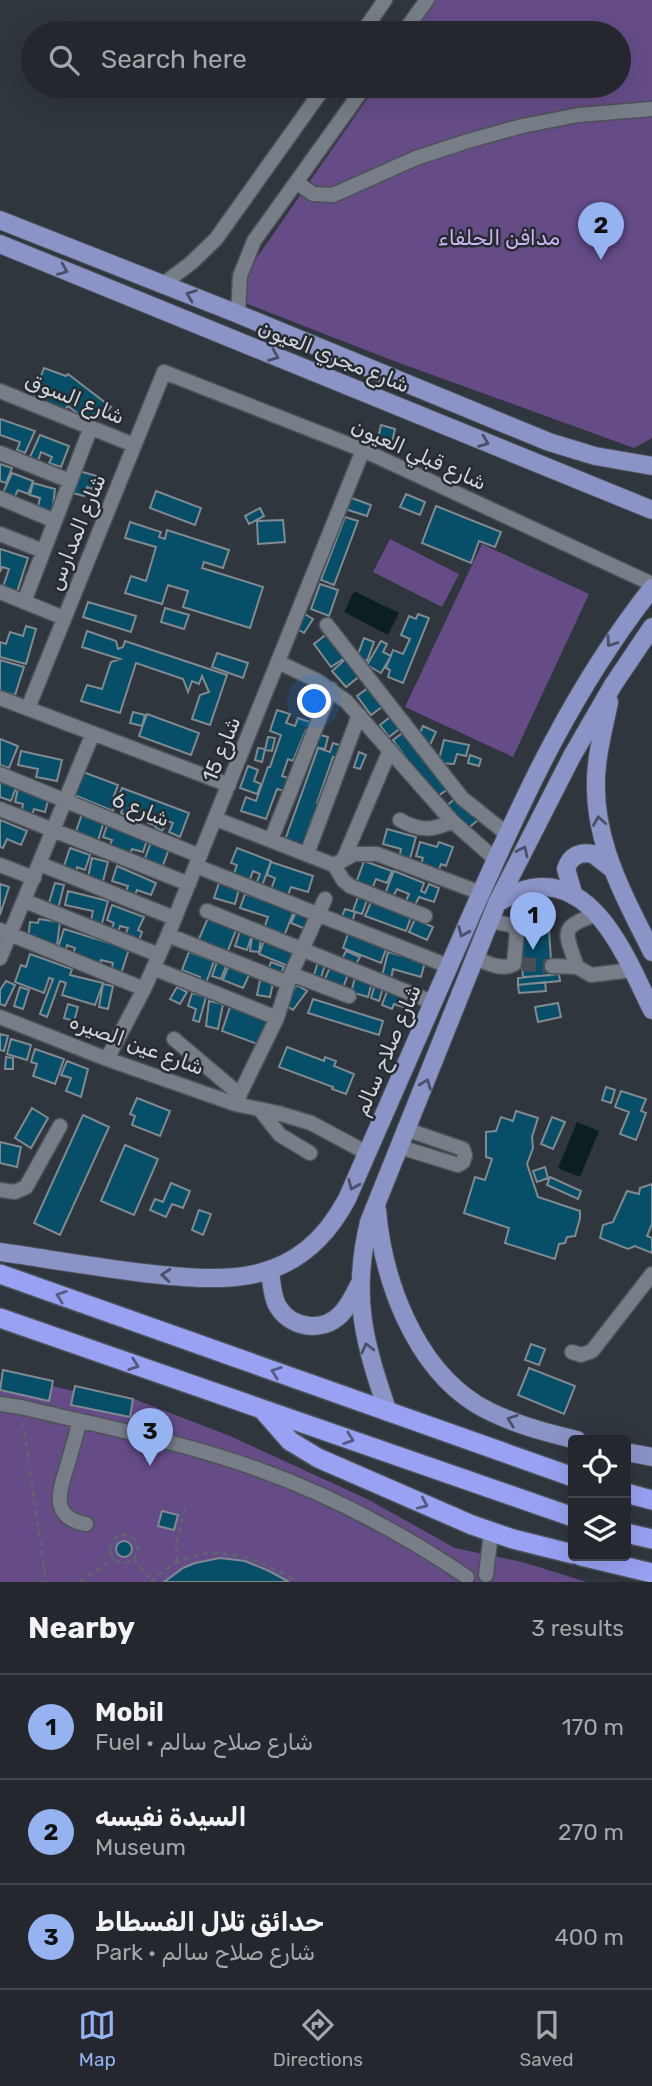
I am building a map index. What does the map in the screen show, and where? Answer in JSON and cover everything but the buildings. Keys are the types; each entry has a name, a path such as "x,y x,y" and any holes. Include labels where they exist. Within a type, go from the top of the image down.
{"highway":[{"path":"0,1274 568,1475"},
{"path":"0,1318 568,1515"},
{"path":"261,1409 279,1431 303,1450 491,1532 568,1553"},
{"path":"631,1494 652,1500"},
{"path":"631,1534 652,1539"},
{"path":"602,1561 652,1573"}],"main road":[{"name":"شارع مجري العيون","path":"0,220 549,442 595,456 652,466"},
{"name":"شارع مجري العيون","path":"0,244 652,510"},
{"name":"شارع صلاح سالم","path":"0,1252 122,1270 218,1279 251,1276 270,1270 297,1256 331,1225 347,1199 495,859 571,705 603,653 652,586"},
{"path":"388,1412 365,1343 359,1285 364,1243 376,1202 408,1129 497,903 572,756 613,685 652,627"},
{"path":"613,685 597,764 595,790 603,843 611,868 652,951"},
{"path":"574,896 566,869 576,855 593,854 611,868"},
{"path":"497,903 518,891 540,887 574,896 597,914 616,936 652,1010"},
{"path":"376,1202 382,1244 393,1286 409,1323 439,1371 463,1394 491,1412 568,1437"},
{"path":"270,1270 277,1304 287,1317 302,1325 319,1326 335,1320 359,1285"},
{"path":"631,1453 652,1457"}],"street":[{"path":"370,21 385,0"},
{"path":"412,21 427,0"},
{"path":"163,284 191,263 216,239 316,98"},
{"path":"238,314 237,295 246,258 254,242 356,98"},
{"path":"296,182 313,194 333,195 416,158 482,137 578,115 652,109"},
{"name":"شارع المدارس","path":"27,708 164,372"},
{"name":"شارع قبلي العيون","path":"164,372 363,450 652,586"},
{"name":"شارع السوق","path":"0,391 134,445"},
{"path":"24,601 91,427"},
{"name":"شارع 15","path":"107,1059 144,989 168,935 363,450"},
{"path":"0,453 70,481"},
{"path":"0,498 55,521"},
{"path":"0,534 43,551"},
{"path":"0,592 64,618"},
{"path":"327,625 463,798 507,834"},
{"path":"278,662 331,689 359,715 452,821 495,859"},
{"path":"271,840 331,689"},
{"path":"0,698 229,785"},
{"path":"307,854 359,715"},
{"path":"0,958 6,932 25,901 93,733"},
{"path":"390,750 339,861 338,873 350,886 425,916"},
{"name":"شارع 6","path":"0,774 65,800 318,914 448,966"},
{"path":"0,809 188,884"},
{"path":"216,819 307,854 339,861 354,854 377,854 481,893"},
{"path":"400,820 412,827 426,830 452,821"},
{"path":"40,864 174,919"},
{"path":"0,865 34,878"},
{"path":"174,1039 237,1099 277,1018 301,950 326,899"},
{"path":"25,901 277,1018"},
{"path":"207,911 432,1002"},
{"path":"577,967 568,939 568,929 574,923 597,914"},
{"path":"475,958 504,968 518,964 517,931 511,925 489,921"},
{"path":"6,932 144,989"},
{"path":"168,935 349,996"},
{"path":"552,965 577,967 590,975 632,970"},
{"name":"شارع عين الصيره","path":"0,1017 107,1059 237,1099 260,1110 311,1123 367,1153"},
{"path":"260,1110 280,1135 310,1153"},
{"path":"0,1190 15,1192 26,1187 60,1126"},
{"path":"400,1147 458,1165 463,1162 463,1149 408,1129"},
{"path":"572,1352 581,1355 592,1351 652,1274"},
{"path":"0,1404 217,1455 292,1482 400,1534 466,1579 475,1572 488,1578 491,1532"},
{"path":"80,1421 60,1489 59,1502 68,1517 86,1524"}],"path":[{"path":"21,1407 46,1582"},
{"path":"177,1562 176,1543 186,1505"},
{"path":"123,1535 134,1539 138,1545 138,1553 134,1559 124,1563 114,1558 111,1544 116,1538 123,1535"},
{"path":"134,1559 152,1581 177,1562 207,1553 237,1555 270,1566 297,1582"},
{"path":"80,1582 114,1558"}],"green space":[{"name":"مدافن الحلفاء","path":"435,0 652,0 652,438 634,448 394,361 235,299 242,279 368,98 631,98 631,21 420,21"},
{"path":"390,539 459,574 442,607 373,572"},
{"path":"482,544 589,594 513,757 405,707"},
{"path":"3,1370 53,1381 52,1386 74,1391 75,1386 134,1399 230,1436 367,1499 455,1548 522,1562 587,1582 0,1582 0,1384"}],"shaded area":[{"path":"354,591 399,613 388,635 344,612"},
{"path":"577,1122 599,1131 580,1177 558,1168"}],"tunnel":[{"path":"522,964 552,966"}],"place":[{"name":"السيدة نفيسه","path":"601,260"},
{"name":"Mobil","path":"533,950"},
{"name":"حدائق تلال الفسطاط","path":"150,1466"}]}
